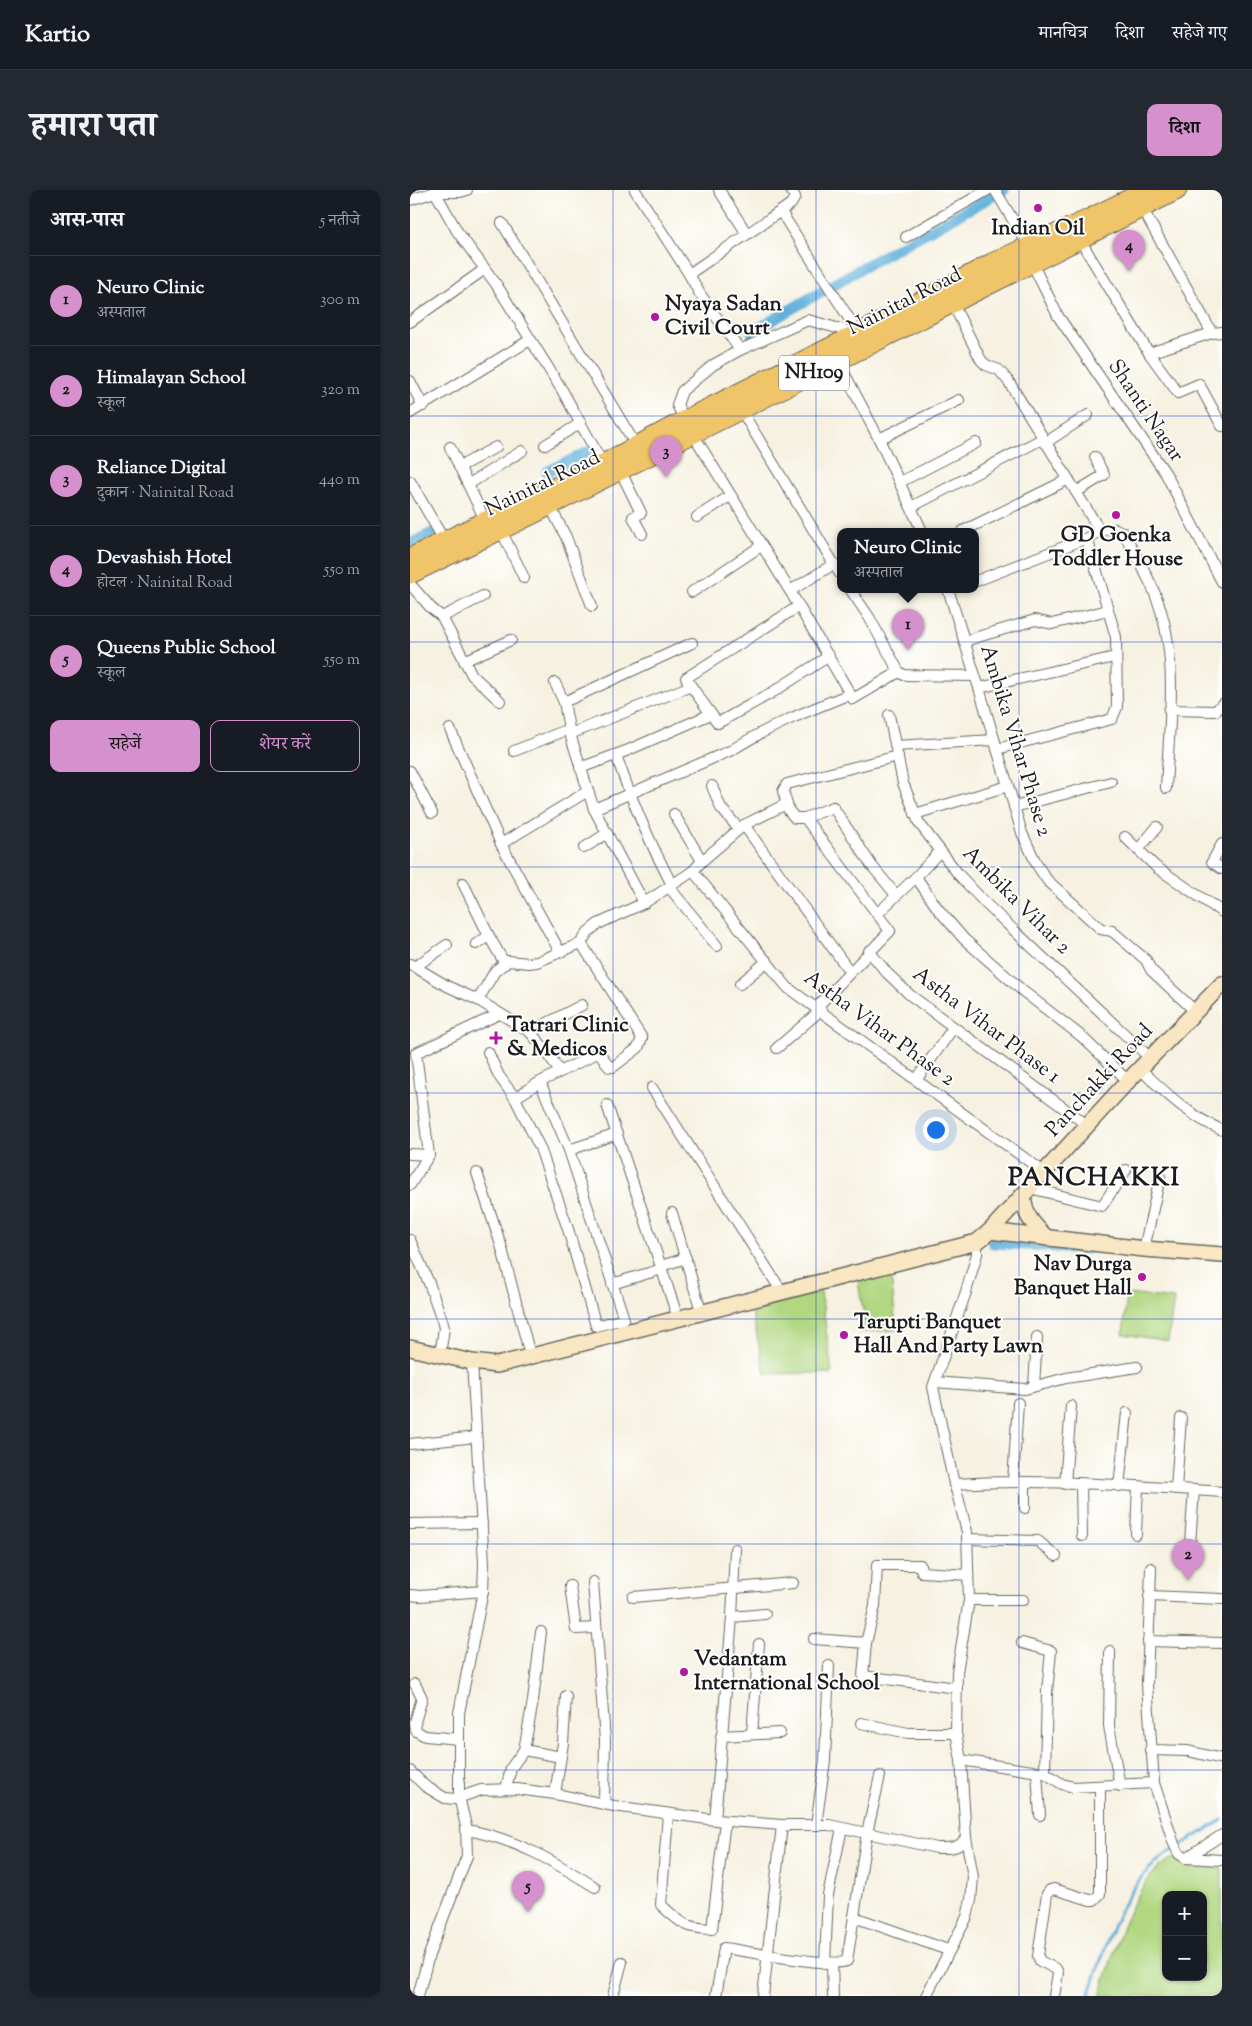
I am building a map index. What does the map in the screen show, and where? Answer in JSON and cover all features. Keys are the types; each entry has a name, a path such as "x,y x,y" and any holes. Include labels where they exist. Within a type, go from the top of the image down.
{"highway":[{"name":"Nainital Road","path":"689,427 1030,255 1089,219 1144,199 1177,190"},
{"name":"Nainital Road","path":"1030,255 1080,240 1144,199"},
{"name":"Nainital Road","path":"410,558 445,542 550,506 612,467 642,440 741,410 834,355"},
{"name":"Nainital Road","path":"410,574 493,526 612,467"}],"main road":[{"name":"Panchakki Road","path":"977,1242 990,1231 1128,1081 1222,985"},
{"path":"1027,1192 1024,1208 1028,1217 1047,1238"},
{"path":"990,1231 1144,1249 1222,1255"},
{"path":"410,1348 472,1362 497,1365 701,1311 977,1242"}],"street":[{"path":"410,200 435,191 460,192 467,190"},
{"path":"635,190 700,294 740,350"},
{"path":"719,190 747,234"},
{"path":"689,274 791,204 795,197 791,190"},
{"path":"906,238 988,190"},
{"path":"435,191 458,231 496,284 581,423 642,513 633,517 642,534"},
{"name":"Shanti Nagar","path":"997,192 1030,255 1058,316 1166,474 1222,582"},
{"path":"1144,199 1217,333 1150,352"},
{"path":"781,212 862,340"},
{"path":"502,223 642,440"},
{"path":"1080,240 1178,393 1199,384 1222,426"},
{"path":"410,322 484,269"},
{"path":"949,296 981,360 986,365 999,370 1009,382 1067,480 1100,531"},
{"path":"862,340 808,320 740,350 713,366 682,391 677,405 853,698 899,672"},
{"path":"410,413 530,340"},
{"path":"834,355 879,439 921,528"},
{"path":"410,381 423,406"},
{"path":"879,439 959,400"},
{"path":"741,410 837,569"},
{"path":"911,507 1044,441 1088,415"},
{"path":"545,445 581,423"},
{"path":"900,482 976,442"},
{"path":"450,447 469,484 524,578"},
{"path":"460,467 496,448"},
{"path":"469,484 522,451"},
{"path":"1076,492 1104,475 1095,457"},
{"path":"969,528 1067,480"},
{"path":"410,481 445,542"},
{"path":"697,517 730,496"},
{"path":"550,506 566,537 592,606"},
{"path":"979,580 1087,538 1100,531 1116,529 1124,533 1155,594 1166,630 1170,656 1171,685 1166,788"},
{"path":"896,895 872,866 833,808 804,818 795,818 789,811 783,791 787,784 897,751 995,744 1112,719 1117,707 1116,637 1087,538"},
{"path":"692,592 761,546"},
{"path":"790,591 834,564"},
{"path":"410,584 431,608 442,617 472,675 500,702"},
{"path":"853,593 899,672 904,675 975,676"},
{"name":"Ambika Vihar Phase 2","path":"952,593 964,641 1022,833 1037,865 1047,880 1101,930 1112,931 1146,960 1151,970 1196,1012"},
{"path":"442,617 483,596"},
{"path":"799,606 686,678 718,723 773,692 829,656"},
{"path":"964,641 1035,620 1052,624 1108,610"},
{"path":"464,661 512,640"},
{"path":"564,702 692,643"},
{"path":"979,688 1115,657"},
{"path":"555,683 564,702 569,731 594,809 644,903"},
{"path":"514,750 691,686"},
{"path":"594,809 732,750 801,714 850,694"},
{"path":"1169,710 1216,711 1222,704"},
{"path":"580,768 616,755 711,714"},
{"name":"Ambika Vihar 2","path":"889,716 902,783 919,823 940,851 986,904 1145,1064 1184,1108 1210,1125 1222,1130"},
{"path":"450,729 501,844 560,952"},
{"path":"616,755 629,794 671,886 717,946"},
{"path":"410,771 432,813"},
{"path":"1014,807 1111,782"},
{"path":"712,786 721,808 741,827 850,972"},
{"path":"915,814 1008,786"},
{"path":"501,844 588,792"},
{"path":"478,1000 495,971 508,961 537,962 581,943 588,932 598,924 644,903 693,871 741,827 786,804"},
{"path":"674,814 702,861"},
{"path":"777,1048 819,1008 869,951 890,931 804,818"},
{"path":"1138,850 1157,827"},
{"path":"584,848 606,834"},
{"path":"1125,837 1156,867 1222,912"},
{"path":"1222,844 1212,862 1222,869"},
{"path":"877,914 940,851"},
{"name":"Astha Vihar Phase 2","path":"693,871 788,988 819,1008 1044,1172"},
{"path":"916,877 938,909 964,939 1024,992 1081,1036 1128,1081"},
{"path":"464,883 489,936 505,964"},
{"path":"476,944 489,936"},
{"path":"515,1098 540,1082 599,1052 609,1066 613,1068 638,1048 642,1038 581,943"},
{"path":"447,945 413,965 447,986 478,1000 530,1032 545,1049 560,1072"},
{"name":"Astha Vihar Phase 1","path":"869,951 887,973 910,995 1087,1125"},
{"path":"740,984 767,961"},
{"path":"530,1032 582,1005"},
{"path":"410,1185 429,1155 413,1054 499,1014"},
{"path":"916,1080 953,1028"},
{"path":"488,1052 499,1076 515,1098 540,1148 568,1229 596,1326 624,1319 569,1150 540,1082"},
{"path":"652,1088 782,1292"},
{"path":"607,1105 678,1318"},
{"path":"569,1150 616,1134"},
{"path":"410,1154 429,1155"},
{"path":"1027,1192 1102,1206 1126,1170"},
{"path":"477,1173 501,1244 530,1355"},
{"path":"1144,1249 1160,1177"},
{"path":"672,1213 701,1311"},
{"path":"410,1240 429,1283 442,1320 444,1328 440,1355"},
{"path":"926,1996 966,1918 971,1900 973,1877 966,1837 961,1760 956,1732 956,1672 968,1600 967,1538 932,1388 966,1292 977,1254 977,1242"},
{"path":"612,1284 686,1258"},
{"path":"1034,1386 1037,1337"},
{"path":"418,1996 428,1955 467,1856 466,1830 460,1797 459,1713 483,1591 484,1562 472,1362"},
{"path":"935,1382 1025,1389 1066,1378 1137,1367"},
{"path":"1013,1482 1018,1403"},
{"path":"1065,1484 1071,1406"},
{"path":"1118,1486 1127,1413"},
{"path":"1176,1489 1181,1418"},
{"path":"410,1444 476,1437"},
{"path":"954,1484 1025,1482 1138,1486 1222,1492"},
{"path":"1025,1482 1025,1508"},
{"path":"1081,1484 1082,1536"},
{"path":"1136,1534 1138,1486"},
{"path":"1190,1543 1194,1490"},
{"path":"410,1524 482,1523"},
{"path":"967,1538 1038,1541 1056,1556"},
{"path":"668,1814 661,1905 682,1923 693,1928 712,1928 720,1821 721,1736 732,1617 735,1549"},
{"path":"957,1688 863,1676 866,1643 875,1606 876,1565 920,1565 922,1572 968,1575"},
{"path":"1151,1568 1147,1684 1150,1750 1154,1784 1174,1844 1183,1856 1222,1860"},
{"path":"593,1582 605,1740 604,1804"},
{"path":"634,1597 793,1583"},
{"path":"570,1586 576,1629 596,1628"},
{"path":"410,1595 420,1596 483,1591"},
{"path":"1149,1596 1222,1599"},
{"path":"968,1600 1023,1600"},
{"path":"732,1617 765,1614"},
{"path":"506,1789 511,1768 524,1750 533,1701 541,1632"},
{"path":"814,1639 866,1643"},
{"path":"1148,1641 1222,1643"},
{"path":"1022,1643 1051,1651 1041,1773 1040,1815"},
{"path":"752,1733 759,1644"},
{"path":"1110,1651 1109,1726 1120,1786"},
{"path":"816,1825 825,1760 829,1666"},
{"path":"415,1684 422,1698 415,1722 416,1731 425,1736 458,1739"},
{"path":"555,1794 561,1757 566,1696"},
{"path":"861,1724 908,1733 956,1732"},
{"path":"721,1736 780,1733"},
{"path":"524,1750 561,1757"},
{"path":"1150,1750 1188,1751 1222,1759"},
{"path":"961,1760 1041,1773 1068,1786 1154,1784"},
{"path":"410,1771 425,1786 445,1798 460,1797 481,1790 506,1789 555,1794 604,1804 720,1821 816,1825 842,1828 937,1848 954,1848 963,1843 966,1837"},
{"path":"716,1996 724,1948 828,1963 847,1961 867,1833 880,1776"},
{"path":"1054,1996 1058,1973 1056,1969 1040,1961 1038,1956 1047,1894 1050,1890 1054,1889 1090,1900 1098,1898 1100,1894 1100,1786"},
{"path":"763,1996 782,1825"},
{"path":"833,1996 828,1963 828,1895 842,1828"},
{"path":"466,1830 504,1839 550,1859 595,1886"},
{"path":"1183,1856 1222,1835"},
{"path":"854,1917 948,1950"},
{"path":"613,1996 622,1962"}],"green space":[{"path":"891,1272 896,1330 860,1332 859,1317 864,1316 858,1281"},
{"path":"821,1292 832,1373 765,1374 751,1308"},
{"path":"1127,1294 1174,1299 1168,1341 1123,1334"},
{"path":"1174,1858 1186,1867 1222,1868 1222,1996 1100,1996 1126,1918 1147,1881 1160,1867"}],"waterway":[{"path":"752,332 872,262 1004,190"},
{"path":"547,472 592,450"},
{"path":"410,544 434,532"},
{"path":"993,1243 1086,1249"},
{"path":"1089,1996 1117,1918 1137,1883 1151,1867 1167,1854 1222,1820"}],"place":[{"name":"Indian Oil","path":"1038,208"},
{"name":"Devashish Hotel","path":"1129,271"},
{"name":"Nyaya Sadan Civil Court","path":"655,317"},
{"name":"Reliance Digital","path":"666,477"},
{"name":"GD Goenka Toddler House","path":"1116,515"},
{"name":"Neuro Clinic","path":"908,650"},
{"name":"Tatrari Clinic & Medicos","path":"496,1038"},
{"name":"Nav Durga Banquet Hall","path":"1142,1277"},
{"name":"Tarupti Banquet Hall And Party Lawn","path":"844,1335"},
{"name":"Himalayan School","path":"1188,1580"},
{"name":"Vedantam International School","path":"684,1672"},
{"name":"Queens Public School","path":"528,1912"}],"district":[{"name":"PANCHAKKI","path":"1094,1178"}]}
